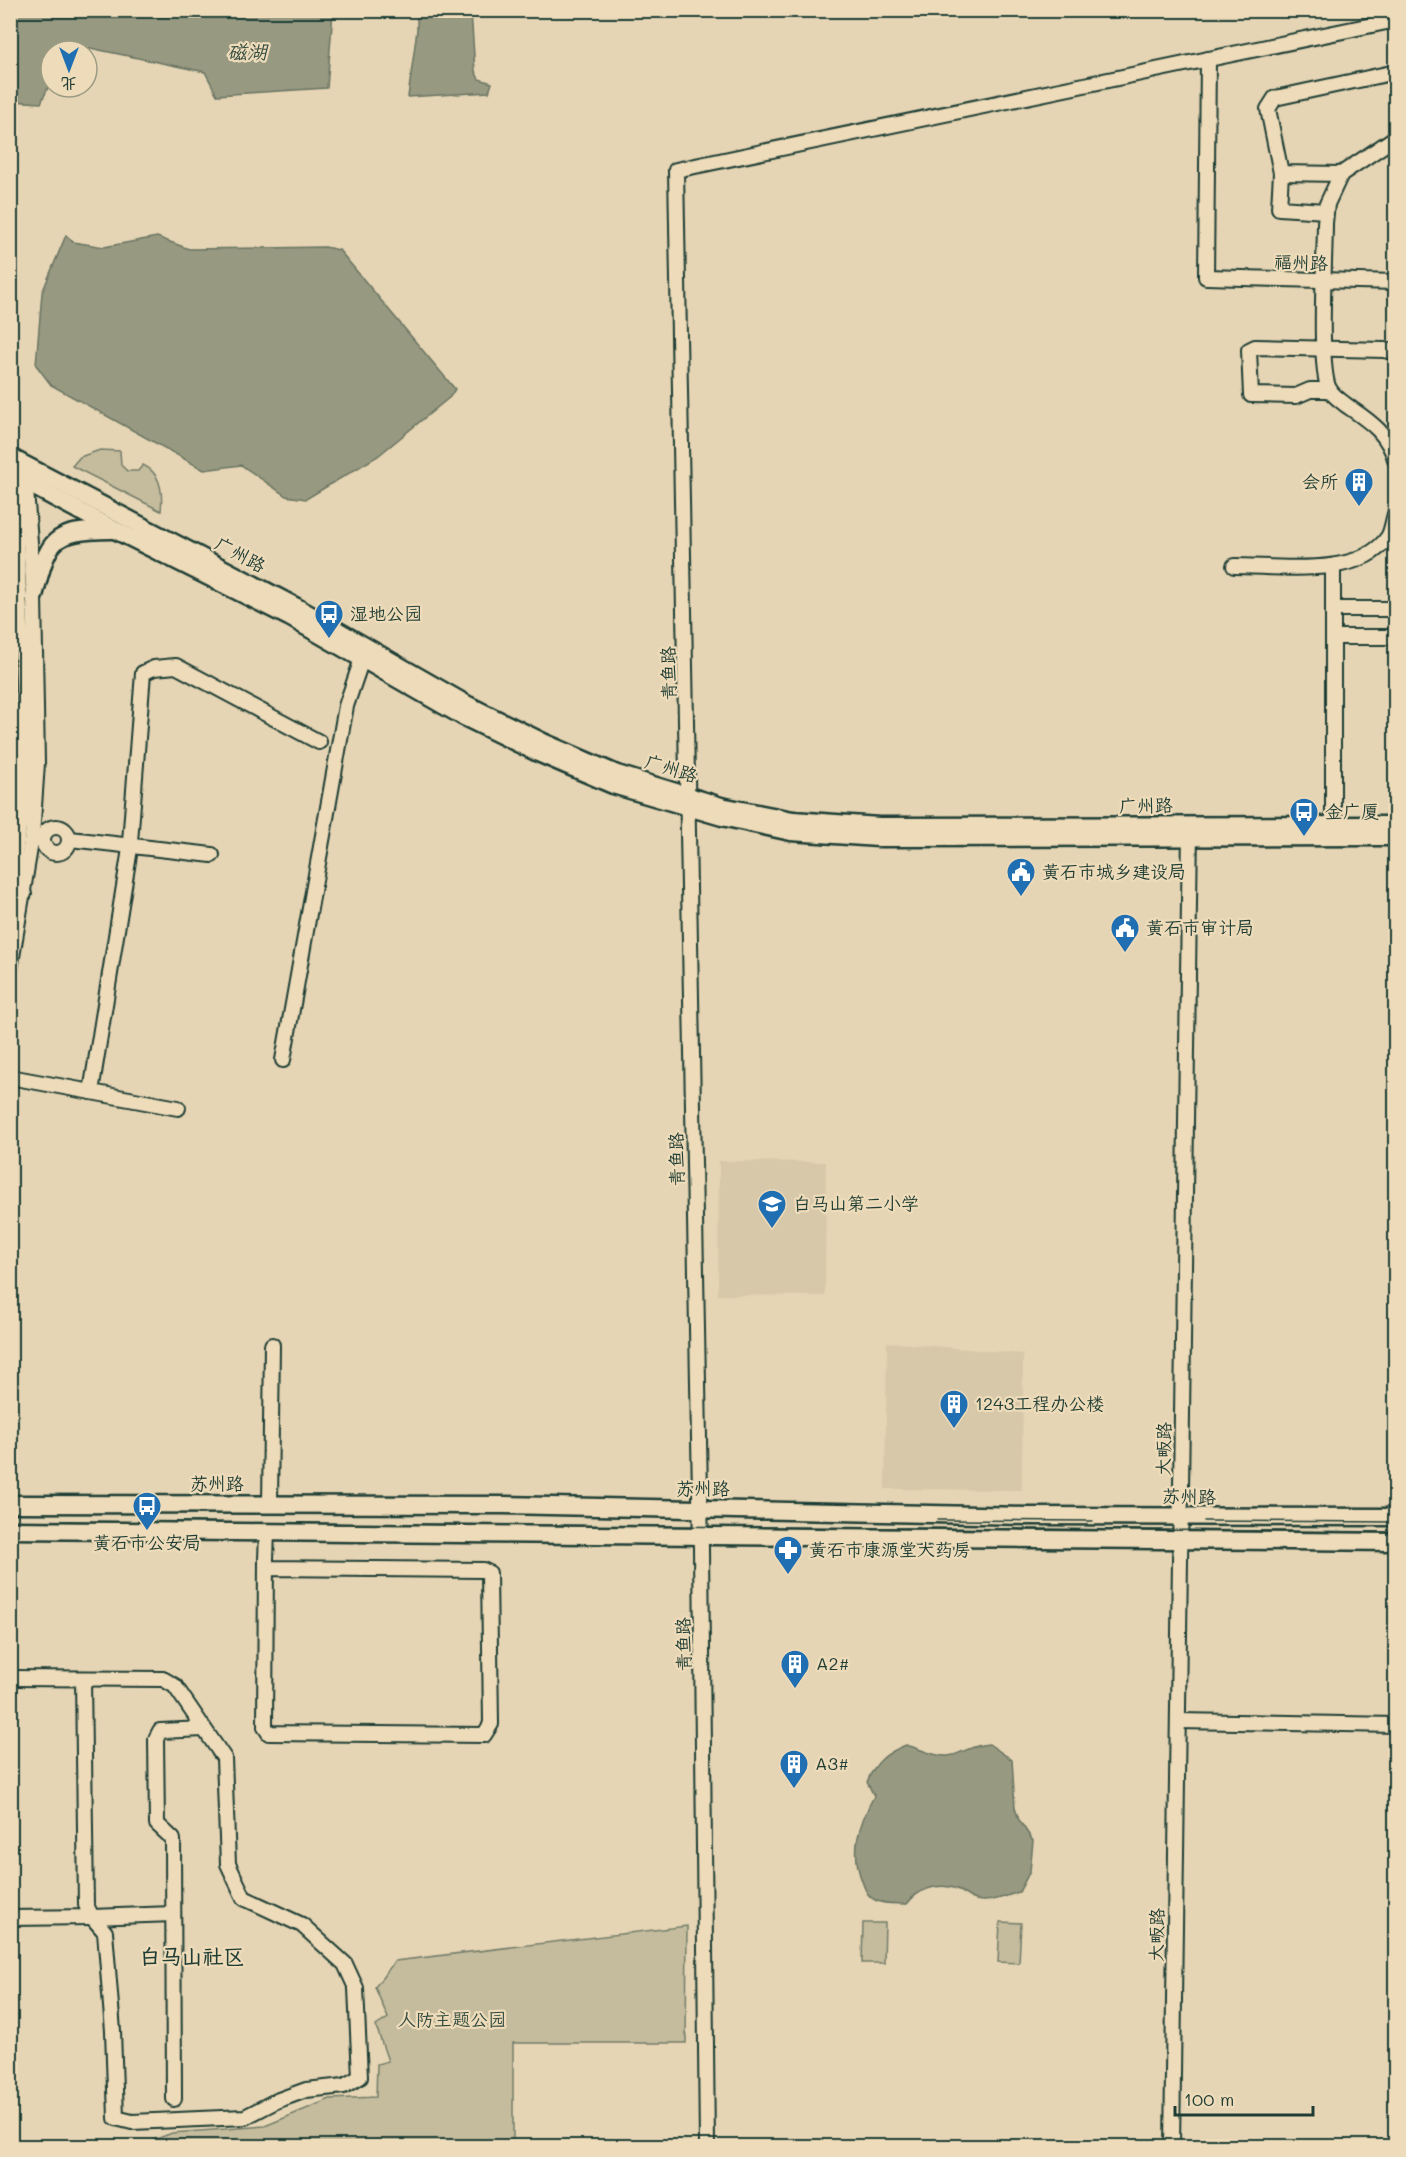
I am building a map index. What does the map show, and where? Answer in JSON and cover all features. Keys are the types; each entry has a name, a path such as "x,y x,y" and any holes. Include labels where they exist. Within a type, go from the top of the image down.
{"main road":[{"name":"广州路","path":"16,470 295,606 468,705 543,742 689,802"},
{"name":"广州路","path":"16,470 116,530 289,617 462,716 538,753 613,785 689,802 792,820 879,826 1395,837"},
{"path":"34,597 46,553 60,536 75,532 116,530"},
{"name":"广州路","path":"1190,832 1333,825 1395,825"},
{"name":"苏州路","path":"10,1504 270,1503 1395,1517"},
{"path":"10,1530 1395,1542"}],"street":[{"path":"1208,59 1395,20"},
{"name":"青鱼路","path":"707,2146 689,802 676,170 1208,59"},
{"name":"福州路","path":"1208,59 1206,277 1324,282 1395,282"},
{"path":"1326,211 1279,208 1281,173 1268,109 1275,98 1395,72"},
{"path":"1395,136 1341,174 1326,211 1324,282 1324,348 1326,378 1330,390 1392,435 1395,460"},
{"path":"1281,173 1341,174"},
{"path":"1330,390 1310,390 1296,396 1254,396 1249,393 1251,348 1324,348 1395,352"},
{"path":"16,470 34,597 37,763 32,836 17,892"},
{"path":"10,969 17,892 24,761 16,470"},
{"path":"1234,566 1333,566 1363,560 1376,551 1389,536 1395,511"},
{"path":"1333,566 1333,825"},
{"path":"1333,609 1395,609"},
{"path":"1333,637 1395,637"},
{"path":"283,1059 346,706 362,659"},
{"path":"91,1092 130,846 143,673 154,668 176,666 319,742"},
{"path":"46,826 63,828 70,839 67,847 60,852 43,851 46,826"},
{"name":"大畈路","path":"1172,2146 1190,832"},
{"path":"70,839 212,855"},
{"path":"10,1077 178,1108"},
{"path":"270,1503 272,1345"},
{"path":"266,1568 483,1570 489,1573 491,1724 484,1735 269,1732 265,1727 266,1568 267,1532"},
{"path":"10,1678 163,1679 175,1686 224,1758 228,1864 244,1898 302,1925 345,1964 356,1988 360,2077 344,2086 306,2090 276,2101 245,2117 132,2122 116,2118 105,1932 92,1917 86,1905 83,1679"},
{"path":"1178,1721 1395,1725"},
{"path":"174,2099 173,1839 157,1824 156,1739 160,1731 204,1729"},
{"path":"10,1918 173,1914"}],"shaded area":[{"name":"白马山第二小学","path":"719,1161 826,1162 825,1296 718,1295"},
{"path":"887,1342 1023,1354 1022,1490 885,1489"},
{"path":"1004,2142 1161,2142 1161,2146 1004,2146"}],"green space":[{"path":"100,450 120,451 121,465 127,471 138,471 143,465 154,473 160,485 161,511 72,466 80,457"},
{"path":"1000,1922 1021,1923 1019,1963 998,1962"},
{"path":"863,1923 885,1923 884,1963 862,1963"},
{"name":"人防主题公园","path":"687,1926 686,2043 513,2043 513,2146 138,2146 172,2133 265,2126 330,2099 376,2097 377,2064 388,2061 376,2026 388,2018 375,1987 395,1961"}],"water":[{"name":"磁湖","path":"11,10 333,11 327,88 217,95 205,72 99,50 99,39 39,39 39,99 43,99 41,103 11,101"},
{"path":"417,11 471,11 475,71 479,79 492,83 489,92 408,97 417,30"},
{"path":"66,235 73,242 104,247 157,237 189,249 325,247 339,250 455,389 450,397 378,456 306,499 286,496 241,465 204,470 51,385 36,365 42,293"},
{"path":"989,1744 1012,1760 1015,1808 1019,1820 1033,1841 1030,1871 1019,1892 996,1899 978,1901 957,1889 943,1886 929,1888 917,1894 907,1904 882,1903 872,1898 865,1889 858,1870 857,1848 860,1827 874,1796 867,1782 874,1769 887,1755 906,1745 932,1754 948,1756"}],"tram line":[{"path":"937,1520 1093,1521"},
{"path":"10,1521 1396,1532"},
{"path":"1204,1521 1396,1522"}],"place":[{"name":"会所","path":"1359,508"},
{"name":"湿地公园","path":"329,640"},
{"name":"金广厦","path":"1304,838"},
{"name":"黄石市城乡建设局","path":"1021,898"},
{"name":"黄石市审计局","path":"1125,954"},
{"name":"白马山第二小学","path":"772,1230"},
{"name":"1243工程办公楼","path":"954,1430"},
{"name":"黄石市公安局","path":"147,1532"},
{"name":"黄石市康源堂大药房","path":"788,1576"},
{"name":"A2#","path":"795,1690"},
{"name":"A3#","path":"794,1790"}],"district":[{"name":"白马山社区","path":"192,1957"}]}
